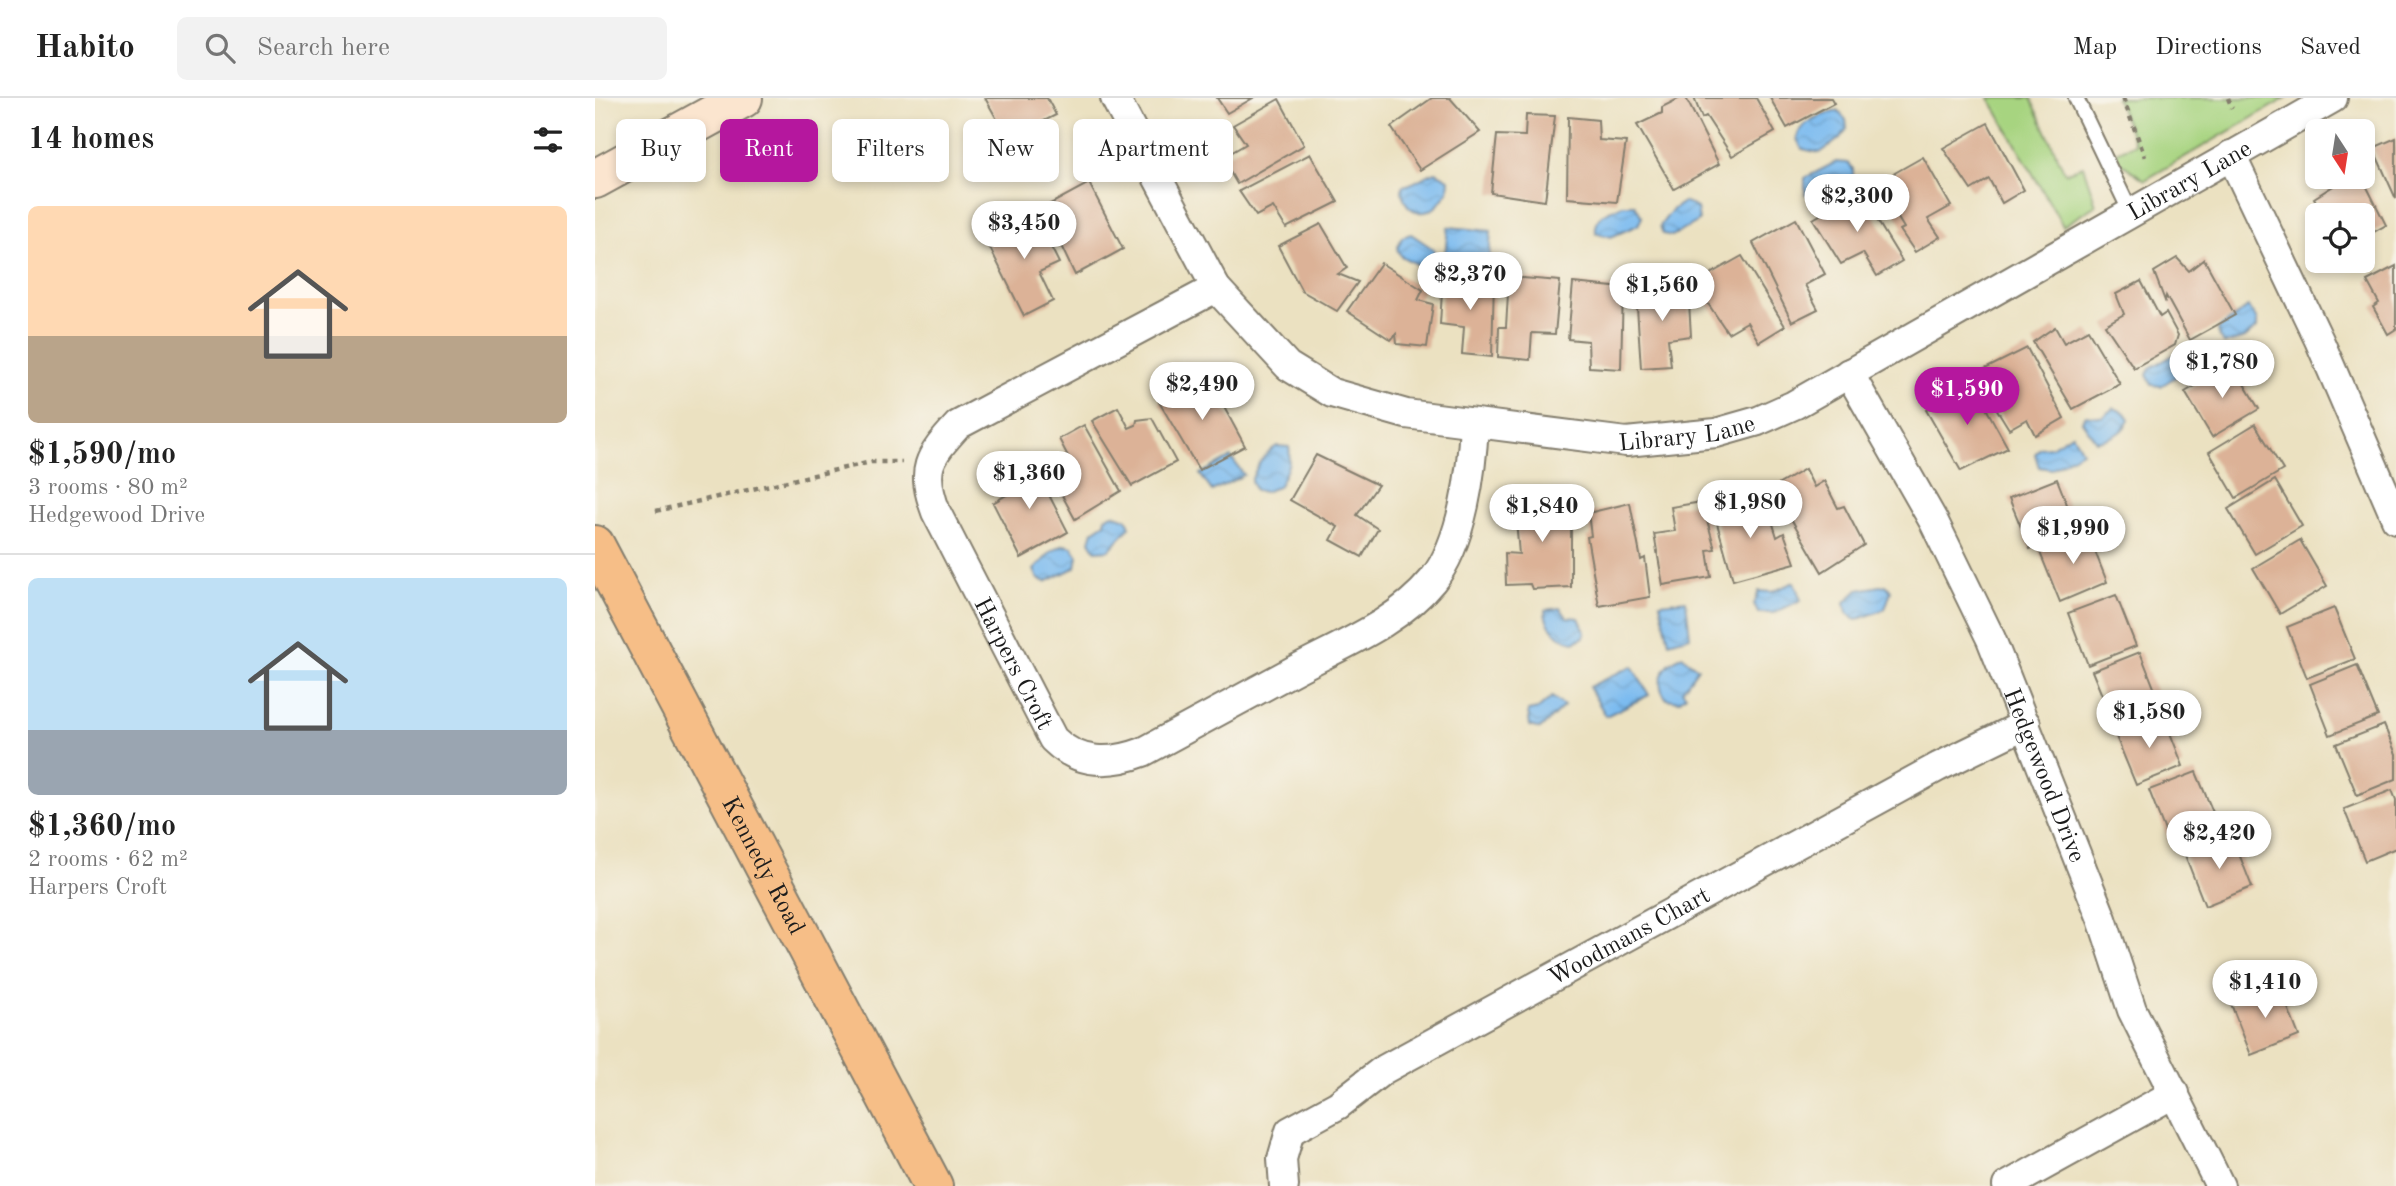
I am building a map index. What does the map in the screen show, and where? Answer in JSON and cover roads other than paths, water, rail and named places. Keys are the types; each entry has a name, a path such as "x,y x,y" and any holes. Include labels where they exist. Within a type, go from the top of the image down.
{"main road":[{"path":"595,179 743,98"},
{"name":"Kennedy Road","path":"595,545 933,1186"}],"street":[{"name":"Library Lane","path":"1115,98 1216,288 1288,366 1332,393 1406,414 1626,442 1716,433 1758,421 1794,405 2333,98"},
{"path":"2231,155 2319,340 2396,519"},
{"name":"Harpers Croft","path":"1216,288 958,425 930,461 926,484 936,512 1053,739 1064,750 1097,761 1119,762 1143,752 1346,644 1408,606 1434,579 1450,550 1473,463 1474,423"},
{"name":"Hedgewood Drive","path":"1849,373 1963,578 1991,639 2102,919 2132,1010 2220,1186"},
{"name":"Woodmans Chart","path":"1284,1186 1282,1159 1290,1131 1338,1105 1383,1070 1938,767 2025,724"},
{"path":"2007,1186 2175,1093"}],"lane":[{"path":"2077,98 2131,213"}],"water":[{"path":"1838,111 1846,120 1847,129 1839,139 1820,153 1802,149 1797,139 1802,127 1819,116"},
{"path":"1836,162 1848,163 1853,169 1853,178 1836,185 1821,199 1805,194 1805,178"},
{"path":"1436,172 1449,179 1448,192 1437,206 1417,212 1404,200 1402,186"},
{"path":"1684,202 1697,208 1699,221 1672,236 1663,234 1660,226 1672,210"},
{"path":"1623,205 1635,205 1642,217 1638,225 1611,237 1596,233 1600,218"},
{"path":"1448,227 1491,231 1489,258 1445,256"},
{"path":"1411,234 1433,249 1435,255 1423,268 1401,256 1397,249 1402,237"},
{"path":"2248,307 2257,320 2257,328 2245,338 2224,344 2218,329"},
{"path":"2181,351 2191,367 2161,386 2152,385 2147,375 2150,368"},
{"path":"2114,408 2125,413 2129,419 2127,424 2116,434 2096,441 2082,421 2086,415 2102,417"},
{"path":"2072,434 2082,451 2051,469 2039,467 2035,454 2040,448 2051,447"},
{"path":"1277,446 1289,447 1290,452 1289,463 1278,487 1264,492 1255,490 1251,481 1255,470 1264,457"},
{"path":"1231,457 1244,475 1212,491 1200,474"},
{"path":"1113,514 1127,519 1130,527 1109,550 1096,551 1090,541 1093,531 1105,523 1106,517"},
{"path":"1064,545 1072,547 1078,556 1076,567 1046,582 1038,579 1034,570 1052,551"},
{"path":"1794,582 1801,600 1774,613 1758,613 1754,604 1759,591 1772,592"},
{"path":"1886,585 1891,591 1885,609 1856,620 1847,613 1845,602 1858,590"},
{"path":"1686,600 1690,636 1669,642 1660,603"},
{"path":"1560,608 1567,617 1579,618 1585,631 1584,637 1574,642 1554,631 1547,621 1545,610"},
{"path":"1682,656 1698,668 1682,691 1686,695 1679,701 1667,699 1661,687 1663,674 1670,663"},
{"path":"1632,666 1649,695 1606,716 1589,687"},
{"path":"1552,697 1564,706 1540,729 1530,726 1528,711 1538,709"}]}
